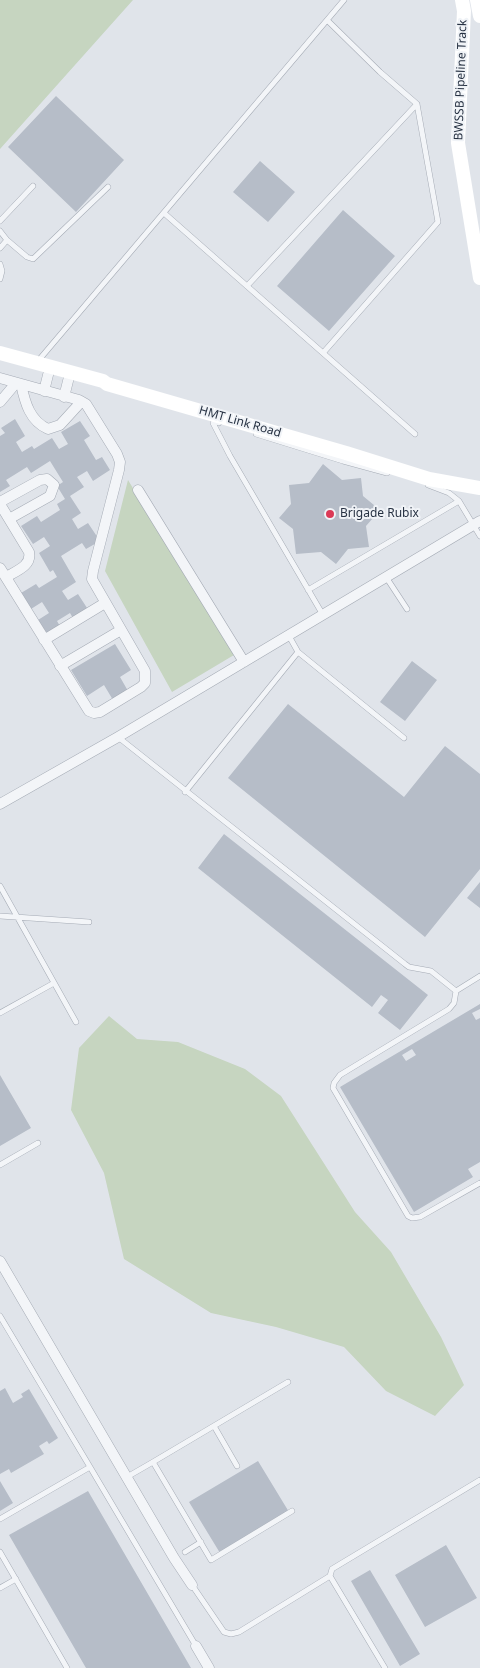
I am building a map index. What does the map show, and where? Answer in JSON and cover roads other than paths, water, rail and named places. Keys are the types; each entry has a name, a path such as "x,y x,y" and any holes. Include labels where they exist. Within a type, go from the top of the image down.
{"street":[{"name":"BWSSB Pipeline Track","path":"462,0 464,11 458,143 480,278"},
{"path":"477,0 480,16"},
{"name":"HMT Link Road","path":"0,353 103,381 107,384 344,457 429,479 480,488"},
{"path":"44,391 50,367"},
{"path":"64,397 70,373"},
{"path":"0,378 81,402 90,409 117,454 120,462 92,571 92,579 145,671 145,683 108,707 94,713 90,711 0,568"},
{"path":"18,384 27,408 39,425 48,430 60,425 81,402"},
{"path":"0,402 18,384"},
{"path":"6,578 26,565 30,557 29,552 0,503 40,480 47,479 54,486 50,496 9,518"},
{"path":"138,490 244,662"},
{"path":"0,804 118,737 477,523"},
{"path":"44,640 105,603"},
{"path":"60,666 121,630"},
{"path":"0,1261 192,1585"},
{"path":"196,1646 209,1668"}],"lane":[{"path":"36,363 344,0"},
{"path":"323,353 438,222 417,104 380,72 327,20"},
{"path":"247,286 417,104"},
{"path":"0,221 33,186"},
{"path":"0,231 7,240 30,259 34,259 108,186"},
{"path":"164,213 415,434"},
{"path":"0,248 7,240"},
{"path":"0,264 2,271 0,279"},
{"path":"243,430 215,421 213,423 230,456 323,615"},
{"path":"252,433 309,446"},
{"path":"344,457 425,483 449,494 458,501 477,523 480,536"},
{"path":"308,590 458,501"},
{"path":"386,577 407,610"},
{"path":"289,636 298,652 404,738"},
{"path":"185,792 298,652"},
{"path":"118,737 185,792 405,964 410,967 430,971 456,991"},
{"path":"0,886 76,1022"},
{"path":"0,916 89,922"},
{"path":"480,976 456,991 454,1003 449,1008 340,1076 334,1083 333,1088 408,1216 412,1218 420,1217 480,1183"},
{"path":"0,1013 54,983"},
{"path":"0,1165 38,1143"},
{"path":"0,1316 196,1646"},
{"path":"127,1477 288,1382"},
{"path":"214,1426 237,1466"},
{"path":"153,1462 211,1560 292,1511"},
{"path":"0,1519 90,1467"},
{"path":"192,1585 224,1632 231,1634 239,1632 330,1576 332,1569 480,1480"},
{"path":"185,1552 201,1542"},
{"path":"0,1552 67,1668"},
{"path":"330,1576 384,1668"},
{"path":"0,1588 16,1579"}],"place":[{"name":"Brigade Rubix","path":"330,514"}]}
